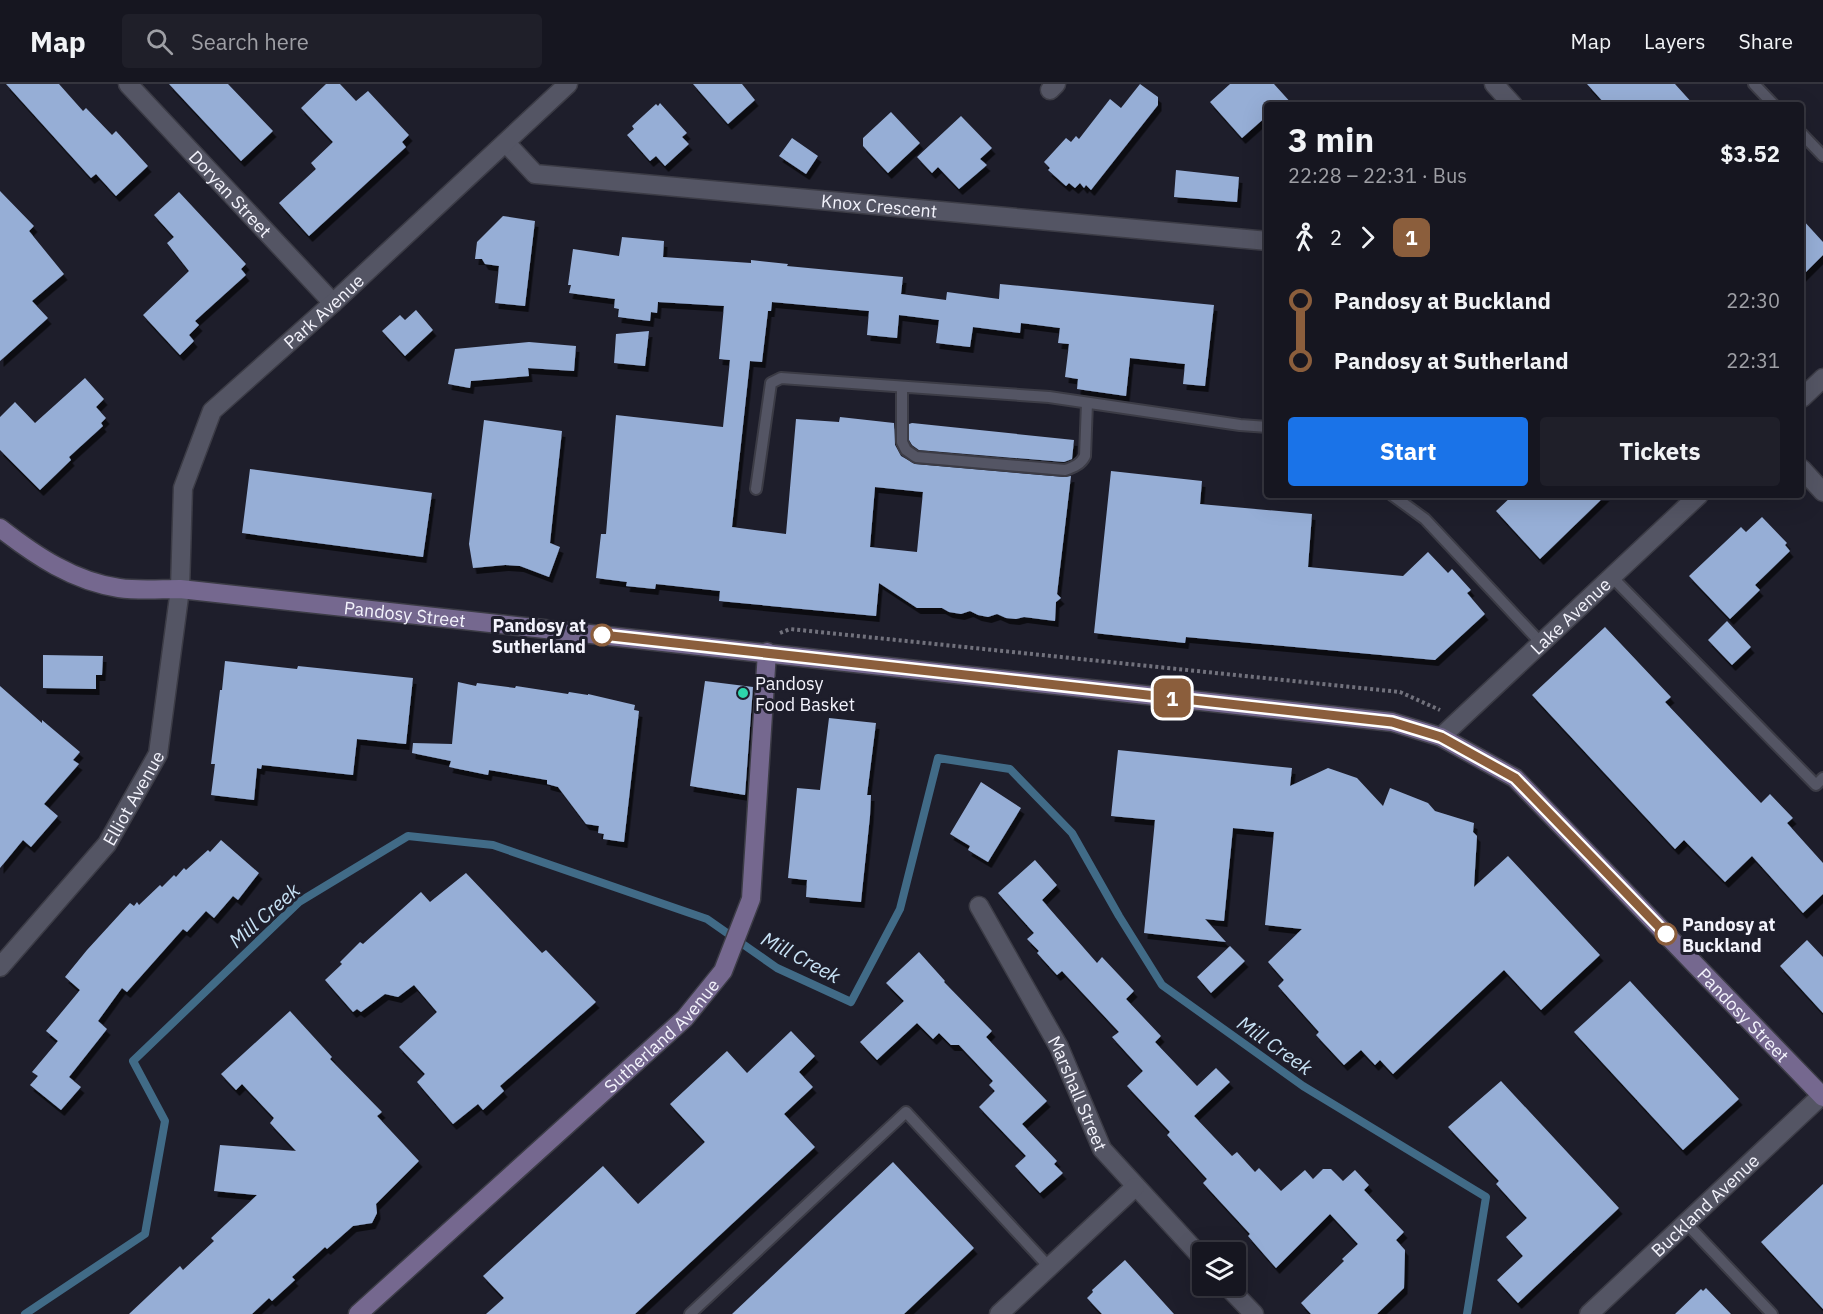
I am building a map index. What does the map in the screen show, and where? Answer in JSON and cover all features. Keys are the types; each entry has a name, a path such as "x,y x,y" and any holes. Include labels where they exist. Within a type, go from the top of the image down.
{"main road":[{"name":"Pandosy Street","path":"0,528 35,554 76,576 120,588 180,589 1392,722 1441,737 1515,778 1822,1096"},
{"name":"Sutherland Avenue","path":"358,1314 685,1018 723,971 751,899 767,652"}],"street":[{"name":"Doryan Street","path":"129,84 333,303"},
{"name":"Park Avenue","path":"180,589 183,488 212,411 333,303 568,84"},
{"path":"1494,84 1510,102"},
{"name":"Knox Crescent","path":"506,143 535,174 1264,241"},
{"path":"1804,396 1823,378"},
{"path":"1804,471 1823,492"},
{"name":"Lake Avenue","path":"1441,737 1696,498"},
{"name":"Elliot Avenue","path":"0,968 107,844 158,754 180,589"},
{"name":"Marshall Street","path":"979,906 1059,1047 1102,1149 1192,1247"},
{"name":"Buckland Avenue","path":"1589,1314 1822,1096"},
{"path":"1010,1310 1049,1267 1135,1187"},
{"path":"1237,1296 1254,1314"}],"lane":[{"path":"1754,84 1771,102"},
{"path":"1804,136 1823,156"},
{"path":"756,489 771,383 781,378 1049,397 1264,428"},
{"path":"902,387 902,442 906,450 916,457 1065,470 1083,461 1085,456 1087,403"},
{"path":"1396,498 1425,519 1541,643"},
{"path":"1612,577 1816,785 1823,778"},
{"path":"690,1314 906,1112 1049,1267"},
{"path":"1686,1223 1772,1314"}],"path":[{"path":"790,629 1400,692 1461,719"}],"building":[{"path":"6,84 59,84 83,111 86,108 112,135 116,131 148,166 116,196 96,174 91,178"},
{"path":"169,84 228,84 273,131 241,161"},
{"path":"326,84 340,84 356,101 368,91 409,135 402,142 406,147 309,236 279,203 316,169 311,163 333,142 301,108"},
{"path":"693,84 742,84 755,100 728,124"},
{"path":"1140,84 1158,97 1158,105 1091,190 1086,185 1084,188 1080,183 1075,188 1069,183 1066,186 1048,170 1050,168 1044,162 1066,138 1071,142 1076,136 1079,139 1110,99 1121,108"},
{"path":"1230,84 1274,84 1290,102 1264,102 1264,119 1242,138 1210,102"},
{"path":"1587,84 1675,84 1691,102 1603,102"},
{"path":"660,103 687,133 682,137 689,144 665,166 656,156 650,161 627,135 634,129 632,126"},
{"path":"891,112 920,143 888,173 863,146 863,138"},
{"path":"961,116 992,148 980,159 987,165 959,189 938,167 932,173 917,157"},
{"path":"792,138 818,156 806,174 779,156"},
{"path":"1176,170 1239,177 1237,202 1174,197"},
{"path":"0,191 34,226 29,231 64,274 32,301 48,318 0,361"},
{"path":"179,192 246,264 241,269 246,275 195,321 199,325 189,335 194,341 180,355 143,315 189,271 167,243 174,237 154,215"},
{"path":"503,216 535,221 525,306 495,303 499,266 485,264 482,259 475,259 477,242"},
{"path":"1804,221 1823,242 1823,255 1804,274"},
{"path":"622,237 664,241 663,257 751,263 751,260 788,264 787,266 903,277 901,294 946,300 947,292 999,299 1000,284 1214,305 1205,386 1183,384 1185,364 1130,358 1126,396 1077,389 1078,379 1065,377 1069,344 1058,343 1060,328 1021,323 1020,333 973,327 970,347 936,343 939,320 899,315 897,338 867,335 869,311 772,302 771,311 768,311 762,362 750,361 732,527 786,534 796,419 839,422 840,417 894,423 895,445 901,456 915,464 1071,476 1057,594 1061,598 1056,602 1055,621 1024,617 1006,618 997,614 988,617 970,611 961,614 942,608 917,608 879,583 876,616 719,601 720,591 656,584 655,589 626,586 627,582 596,578 601,534 606,534 616,415 723,427 730,360 719,359 724,306 658,302 657,313 651,312 650,321 618,317 619,309 614,308 615,299 569,293 573,249 619,256","holes":["875,487 923,492 917,552 870,547"]},
{"path":"416,310 433,330 405,356 382,331 400,315 405,320"},
{"path":"649,331 645,366 614,363 616,334"},
{"path":"529,342 576,346 574,371 528,368 529,376 471,381 470,388 448,384 455,349"},
{"path":"85,378 104,399 96,407 106,418 101,423 103,426 69,457 71,460 40,490 0,450 0,417 15,402 35,423"},
{"path":"484,420 562,431 550,543 560,547 549,577 520,566 473,568 469,544"},
{"path":"909,424 1074,440 1072,459 1064,462 919,450 909,440"},
{"path":"250,469 432,493 423,557 242,533"},
{"path":"1111,471 1202,481 1200,504 1312,514 1308,567 1403,576 1428,552 1448,573 1452,569 1471,590 1467,593 1485,614 1435,660 1186,637 1185,643 1094,633"},
{"path":"1510,498 1603,498 1540,559 1496,511"},
{"path":"1762,517 1787,543 1785,545 1790,551 1755,585 1760,590 1730,619 1689,576 1741,527 1746,532"},
{"path":"1727,621 1751,647 1732,665 1708,640"},
{"path":"1605,627 1671,697 1665,702 1761,803 1770,794 1793,818 1787,823 1823,863 1823,894 1803,913 1752,856 1725,882 1684,840 1675,849 1532,695"},
{"path":"43,655 103,656 102,675 96,675 96,689 43,688"},
{"path":"225,661 413,678 406,744 357,739 353,775 262,765 261,769 257,768 254,800 211,795 215,764 211,764"},
{"path":"705,681 753,687 745,795 690,786"},
{"path":"458,682 476,686 477,683 568,694 569,692 588,694 635,705 634,710 639,711 624,842 603,839 604,834 598,833 599,826 586,824 558,787 547,784 547,780 489,770 488,775 449,767 451,761 412,753 413,743 452,744"},
{"path":"0,686 42,723 42,720 80,752 73,760 79,764 44,804 58,816 31,847 23,840 0,868"},
{"path":"829,718 876,723 867,795 871,795 870,816 861,902 806,897 807,880 788,878 797,788 820,790"},
{"path":"1118,750 1292,768 1290,786 1328,768 1357,778 1383,806 1390,788 1428,803 1435,811 1474,823 1473,832 1477,836 1474,887 1508,856 1600,955 1541,1010 1504,970 1393,1074 1380,1060 1375,1065 1361,1050 1344,1065 1316,1035 1319,1032 1278,986 1284,980 1268,962 1302,929 1265,925 1274,832 1233,828 1224,921 1205,919 1226,942 1144,933 1155,820 1111,816"},
{"path":"981,782 1021,808 988,862 968,850 970,846 950,834"},
{"path":"221,840 259,873 238,900 233,896 214,918 206,911 187,932 183,929 127,992 122,988 98,1021 107,1029 69,1077 81,1087 61,1110 30,1085 38,1076 32,1072 58,1041 46,1031 80,990 65,977 130,903 134,906 137,902 139,905 160,885 162,887 184,868 186,870 208,850 210,852"},
{"path":"1035,860 1057,885 1042,900 1097,963 1102,957 1134,991 1126,999 1161,1036 1155,1042 1197,1086 1216,1068 1230,1082 1194,1116 1232,1156 1237,1152 1255,1172 1259,1168 1281,1191 1305,1170 1313,1179 1323,1169 1331,1169 1343,1181 1355,1170 1369,1185 1364,1190 1404,1232 1396,1240 1405,1250 1404,1288 1377,1314 1311,1314 1301,1303 1358,1244 1330,1214 1276,1268 1248,1236 1250,1234 1203,1183 1207,1179 1167,1135 1170,1132 1127,1086 1143,1071 1112,1037 1119,1032 1062,971 1057,975 1037,953 1039,951 1027,939 1034,933 998,893"},
{"path":"466,873 542,953 546,950 596,1002 500,1086 504,1091 483,1110 478,1104 453,1124 417,1082 425,1074 399,1047 437,1012 414,985 398,997 385,994 361,1012 357,1009 353,1012 325,980 360,942 363,944 421,892 430,902"},
{"path":"1807,940 1823,957 1823,1013 1780,966"},
{"path":"1230,946 1245,961 1211,993 1197,977"},
{"path":"919,952 944,982 992,1031 986,1037 1047,1101 1022,1124 1057,1161 1054,1164 1063,1173 1040,1193 1015,1166 1026,1156 979,1107 995,1091 989,1085 993,1081 959,1045 951,1045 939,1033 933,1039 917,1023 877,1060 860,1042 904,1001 886,983"},
{"path":"1630,981 1739,1099 1683,1150 1574,1032"},
{"path":"290,1011 332,1057 330,1059 382,1112 377,1116 419,1161 376,1204 377,1213 372,1223 353,1226 327,1249 325,1247 292,1277 295,1280 272,1301 269,1298 252,1314 129,1314 180,1266 183,1270 214,1241 211,1238 257,1195 214,1191 220,1145 296,1151 270,1123 274,1118 242,1084 236,1090 221,1074"},
{"path":"791,1031 815,1056 799,1072 813,1087 784,1114 815,1147 635,1314 486,1314 504,1298 483,1276 603,1166 638,1204 705,1142 670,1104 727,1051 747,1073"},
{"path":"1501,1081 1619,1208 1518,1303 1497,1280 1523,1256 1506,1237 1527,1218 1496,1184 1499,1181 1448,1127"},
{"path":"893,1162 974,1248 904,1314 732,1314"},
{"path":"1823,1184 1823,1309 1761,1242"},
{"path":"1125,1260 1174,1314 1102,1314 1087,1298 1093,1292 1092,1290"},
{"path":"1706,1288 1731,1314 1675,1314 1701,1289 1703,1291"}],"waterway":[{"name":"Mill Creek","path":"25,1314 145,1234 165,1121 133,1061 299,902 408,836 493,845 707,919 777,968 851,1002 900,909 938,758 1010,769 1072,833 1119,916 1162,985 1303,1086 1486,1197 1467,1314"}],"bus line":[{"name":"1","path":"602,635 1392,722 1441,737 1515,778 1666,934"}],"place":[{"name":"Pandosy at Sutherland","path":"602,635"},
{"name":"Pandosy Food Basket","path":"743,693"},
{"name":"Pandosy at Buckland","path":"1666,934"}]}
